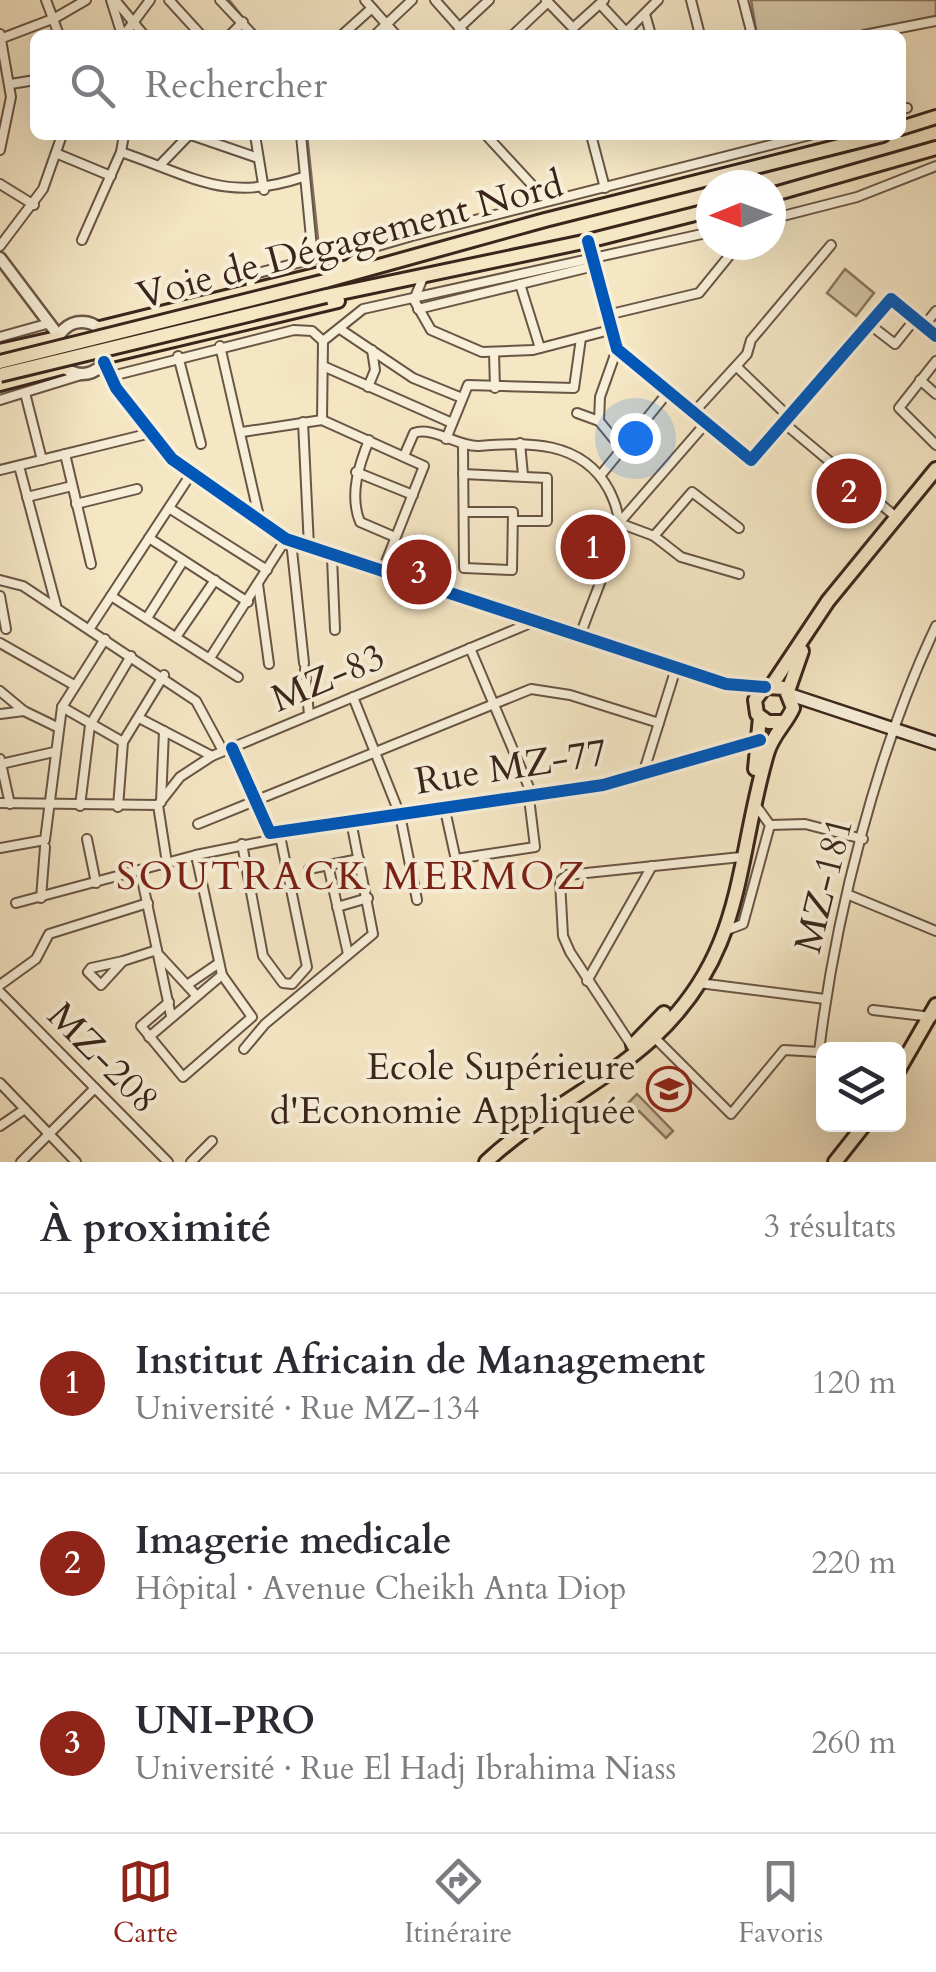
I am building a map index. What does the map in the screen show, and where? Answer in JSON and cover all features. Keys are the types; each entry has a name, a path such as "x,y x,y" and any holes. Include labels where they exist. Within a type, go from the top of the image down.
{"main road":[{"path":"906,129 936,120"},
{"name":"Voie de Dégagement Nord","path":"0,374 326,288 387,264 591,208 869,140"},
{"path":"786,191 936,146"},
{"name":"Voie de Dégagement Nord","path":"0,362 326,288 588,241 696,214"},
{"path":"100,328 347,265 387,264"},
{"path":"106,359 422,280 448,269"},
{"path":"0,351 57,336"},
{"path":"0,384 65,368"},
{"path":"474,1162 632,1046 672,1006 703,960 727,908 741,856 760,740 757,695 768,686 817,616 936,469"},
{"path":"486,1162 654,1038 699,983 727,930 741,889 768,750 786,719 797,659 814,632 936,482"},
{"path":"768,686 936,743"},
{"path":"758,714 768,722 816,710 836,712"},
{"path":"906,1059 934,1015"},
{"path":"906,1067 934,1015"},
{"path":"826,1162 849,1132"},
{"path":"835,1162 859,1132"}],"street":[{"path":"46,0 58,30"},
{"path":"0,150 11,84 1,37 55,18 86,0"},
{"path":"113,0 139,30"},
{"path":"113,0 122,30"},
{"path":"126,30 150,0"},
{"path":"168,0 196,30"},
{"path":"220,0 249,30"},
{"path":"380,30 412,0"},
{"path":"435,0 461,30"},
{"path":"463,30 490,0"},
{"path":"628,30 658,0"},
{"path":"692,0 699,30"},
{"path":"743,0 751,30"},
{"path":"522,30 547,1 573,28 602,1 621,30"},
{"path":"346,30 369,4 391,30"},
{"path":"646,14 650,30"},
{"path":"890,30 936,21"},
{"path":"235,30 243,22"},
{"path":"11,84 30,81"},
{"path":"0,246 34,205 61,140"},
{"path":"82,240 124,140"},
{"path":"160,166 185,140"},
{"path":"205,140 258,158"},
{"path":"256,140 264,190"},
{"path":"302,140 313,258"},
{"path":"490,140 544,200"},
{"path":"592,140 605,188"},
{"path":"347,265 371,248 776,140"},
{"path":"121,152 229,190 264,190 303,177"},
{"path":"58,154 111,176"},
{"path":"786,214 857,197 936,166"},
{"path":"0,184 34,205"},
{"path":"565,197 591,208"},
{"path":"416,304 696,236"},
{"path":"588,241 617,349 752,460 891,299 936,336"},
{"path":"694,412 737,367 751,340 831,245"},
{"path":"251,290 247,276 337,253"},
{"path":"0,258 47,318 57,336 65,368 116,388"},
{"path":"606,315 699,293 726,260"},
{"path":"323,341 362,309 416,304 520,284 593,261"},
{"path":"422,280 416,304 431,330 474,350 494,353 540,348 610,330"},
{"path":"520,284 540,348"},
{"path":"924,326 936,311"},
{"path":"0,337 47,318 68,324 85,320 100,328 116,388 151,432 191,474 288,540 532,622 678,665 726,684 768,686"},
{"path":"870,324 895,344 915,319"},
{"path":"57,336 68,324"},
{"path":"340,329 413,378 462,398"},
{"path":"112,376 178,356 294,330 312,332 323,341"},
{"path":"446,439 468,385 574,388 581,338"},
{"path":"322,420 323,341"},
{"path":"220,346 260,522"},
{"path":"599,420 600,397 617,349"},
{"path":"368,386 375,365 372,350"},
{"path":"494,353 495,388"},
{"path":"178,356 201,444"},
{"path":"0,400 85,375 106,359"},
{"path":"936,362 898,409 936,444"},
{"path":"322,366 452,423"},
{"path":"737,367 787,421 896,517"},
{"path":"920,380 936,394"},
{"path":"600,476 669,391"},
{"path":"25,394 42,460"},
{"path":"577,413 599,420 622,449"},
{"path":"242,432 322,420 404,456 425,470 382,572"},
{"path":"303,422 309,546"},
{"path":"580,636 619,522 706,423"},
{"path":"404,456 418,430 464,447 520,443 569,452 600,476 612,495 619,522"},
{"path":"0,470 151,432"},
{"path":"369,440 356,472 360,522 396,537"},
{"path":"520,443 523,475"},
{"path":"464,447 463,474 464,568 512,570 513,512 464,512"},
{"path":"64,454 91,564"},
{"path":"19,466 56,605"},
{"path":"356,472 413,495"},
{"path":"90,628 191,474"},
{"path":"463,474 523,475 549,480 547,521 514,521"},
{"path":"27,497 72,486"},
{"path":"76,504 138,489"},
{"path":"654,536 692,492 738,528"},
{"path":"169,508 267,570"},
{"path":"619,522 654,536 681,557 739,574"},
{"path":"149,538 248,602"},
{"path":"210,658 288,540"},
{"path":"288,540 309,715"},
{"path":"332,556 335,630"},
{"path":"147,618 183,561"},
{"path":"1,578 56,605 196,701 228,749 256,804"},
{"path":"176,637 214,580"},
{"path":"258,584 268,664"},
{"path":"0,596 6,629"},
{"path":"112,596 238,677"},
{"name":"MZ-83","path":"159,804 180,777 212,756 532,622"},
{"name":"MZ-181","path":"822,1042 826,999 863,839 895,730 936,626"},
{"path":"0,848 44,840 62,708 105,638"},
{"path":"0,642 74,685"},
{"path":"456,859 535,847 531,798 496,703 470,648"},
{"path":"80,806 90,725 131,656"},
{"path":"643,774 678,665"},
{"path":"118,807 123,742 164,676"},
{"path":"726,684 758,714"},
{"path":"198,824 256,804 530,689 570,695 659,723"},
{"path":"0,691 24,711 57,728"},
{"path":"352,697 400,815 417,900"},
{"path":"62,708 123,742"},
{"path":"0,714 24,711"},
{"path":"138,718 212,756"},
{"path":"164,731 159,804 167,863"},
{"name":"Rue MZ-77","path":"256,804 267,832 280,835 351,821 531,798 643,774 760,740"},
{"path":"54,752 0,762 5,804 159,804"},
{"path":"756,807 770,826"},
{"path":"445,810 461,883"},
{"path":"244,1048 265,1024 374,930 351,821"},
{"path":"770,826 805,824 863,839"},
{"path":"727,930 743,924 770,826"},
{"path":"16,903 196,855 242,844 280,835 307,966 292,984 283,982 263,956 242,844"},
{"path":"87,839 96,883"},
{"path":"41,898 45,847"},
{"path":"168,1002 140,1026 183,1077 249,1022 252,1013 222,975 196,855"},
{"path":"632,1046 563,936 560,881 568,875 741,856"},
{"path":"309,869 360,859"},
{"path":"328,865 348,954"},
{"path":"588,981 652,866"},
{"path":"140,870 158,953 166,969 171,1016"},
{"path":"849,895 936,931"},
{"path":"337,906 368,898"},
{"path":"0,989 36,959 48,934 148,903"},
{"path":"123,961 158,953"},
{"path":"187,985 220,963"},
{"path":"166,969 195,994"},
{"path":"149,1037 222,975"},
{"path":"699,983 826,999"},
{"name":"MZ-208","path":"0,989 168,1162"},
{"path":"873,1010 934,1015"},
{"path":"654,1038 731,1114 784,1050 816,1053"},
{"path":"0,1083 76,1162"},
{"path":"20,1162 95,1088"},
{"path":"0,1126 25,1109"},
{"path":"191,1162 212,1141"}],"shaded area":[{"path":"751,0 936,0 936,16 868,30 756,30"},
{"path":"845,269 874,293 856,316 827,293"},
{"path":"637,1094 673,1131 666,1138 639,1111 626,1123 617,1114"}],"waterway":[{"path":"229,0 253,30"},
{"path":"308,140 318,239"}],"cycle path":[{"path":"588,241 617,349 751,460 891,299 936,336"},
{"path":"104,362 116,388 172,459 286,539 726,684 765,687"},
{"path":"232,748 270,833 603,785 760,740"}],"place":[{"name":"Imagerie medicale","path":"849,491"},
{"name":"Institut Africain de Management","path":"593,547"},
{"name":"UNI-PRO","path":"419,572"},
{"name":"Ecole Supérieure d'Economie Appliquée","path":"669,1089"}],"district":[{"name":"SOUTRACK MERMOZ","path":"352,876"}]}
